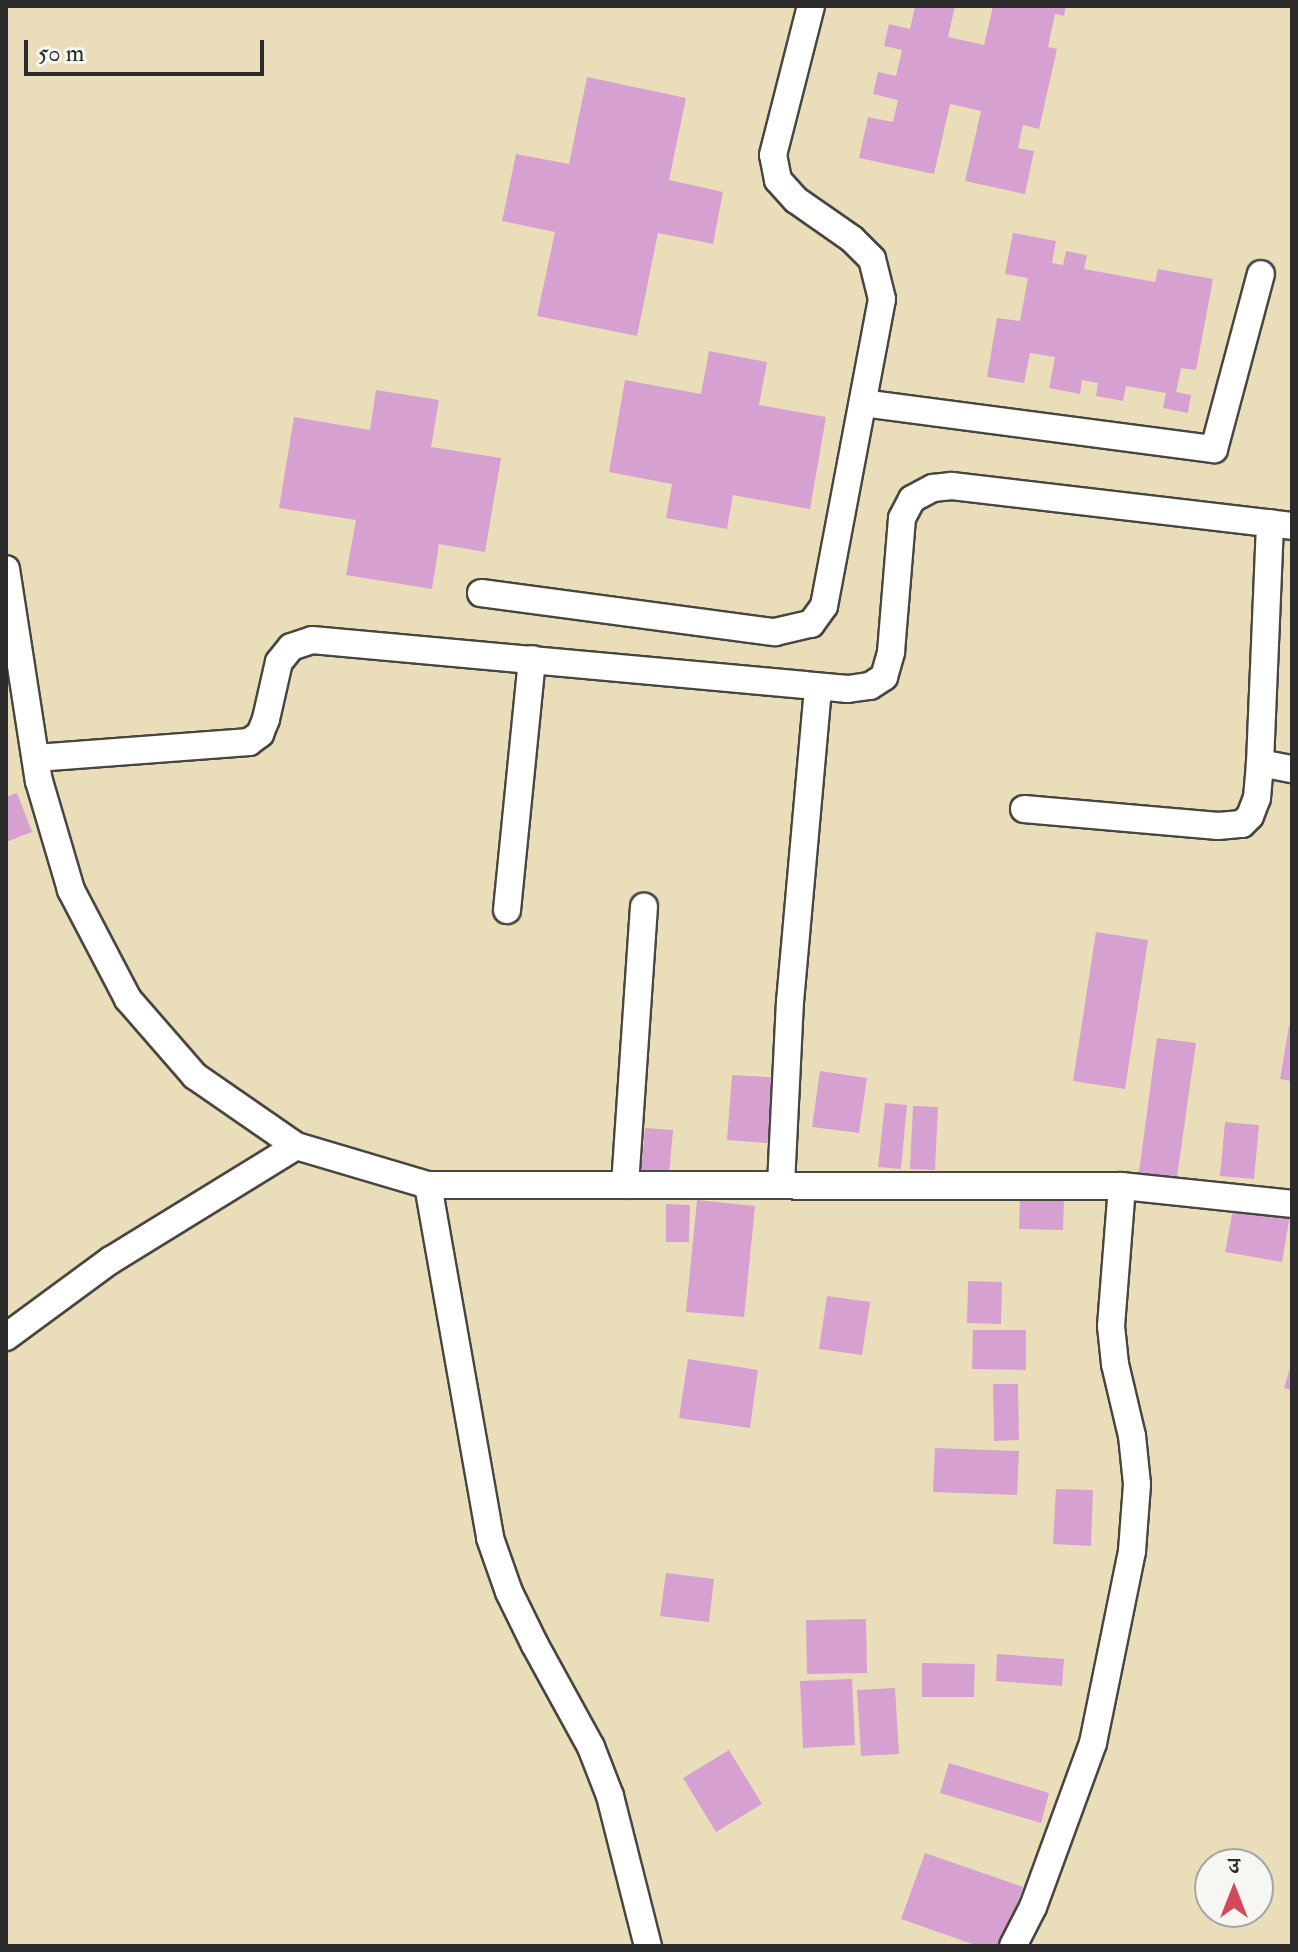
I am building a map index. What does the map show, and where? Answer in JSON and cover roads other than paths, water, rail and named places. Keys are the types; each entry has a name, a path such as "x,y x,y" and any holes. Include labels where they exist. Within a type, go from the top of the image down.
{"street":[{"path":"481,593 775,632 811,624 824,606 882,299 872,259 852,239 796,200 778,180 773,155 811,6"},
{"path":"863,403 1214,449 1261,274"},
{"path":"36,758 249,742 260,734 266,719 279,662 291,647 312,640 818,687 848,689 870,686 884,677 891,652 902,518 912,499 933,488 952,486 1281,525 1257,798 1250,816 1242,824 1218,826 1024,809"},
{"path":"6,569 36,758 71,890 128,999 195,1076 296,1146 428,1185 1122,1186 1292,1204"},
{"path":"507,910 532,659"},
{"path":"781,1185 790,1002 818,687"},
{"path":"1260,763 1292,769"},
{"path":"625,1185 644,907"},
{"path":"6,1337 111,1260 296,1146"},
{"path":"428,1185 490,1538 509,1592 591,1747 610,1796 648,1946"},
{"path":"1013,1946 1033,1907 1093,1743 1132,1551 1136,1468 1132,1436 1115,1364 1111,1326 1122,1186"}]}
